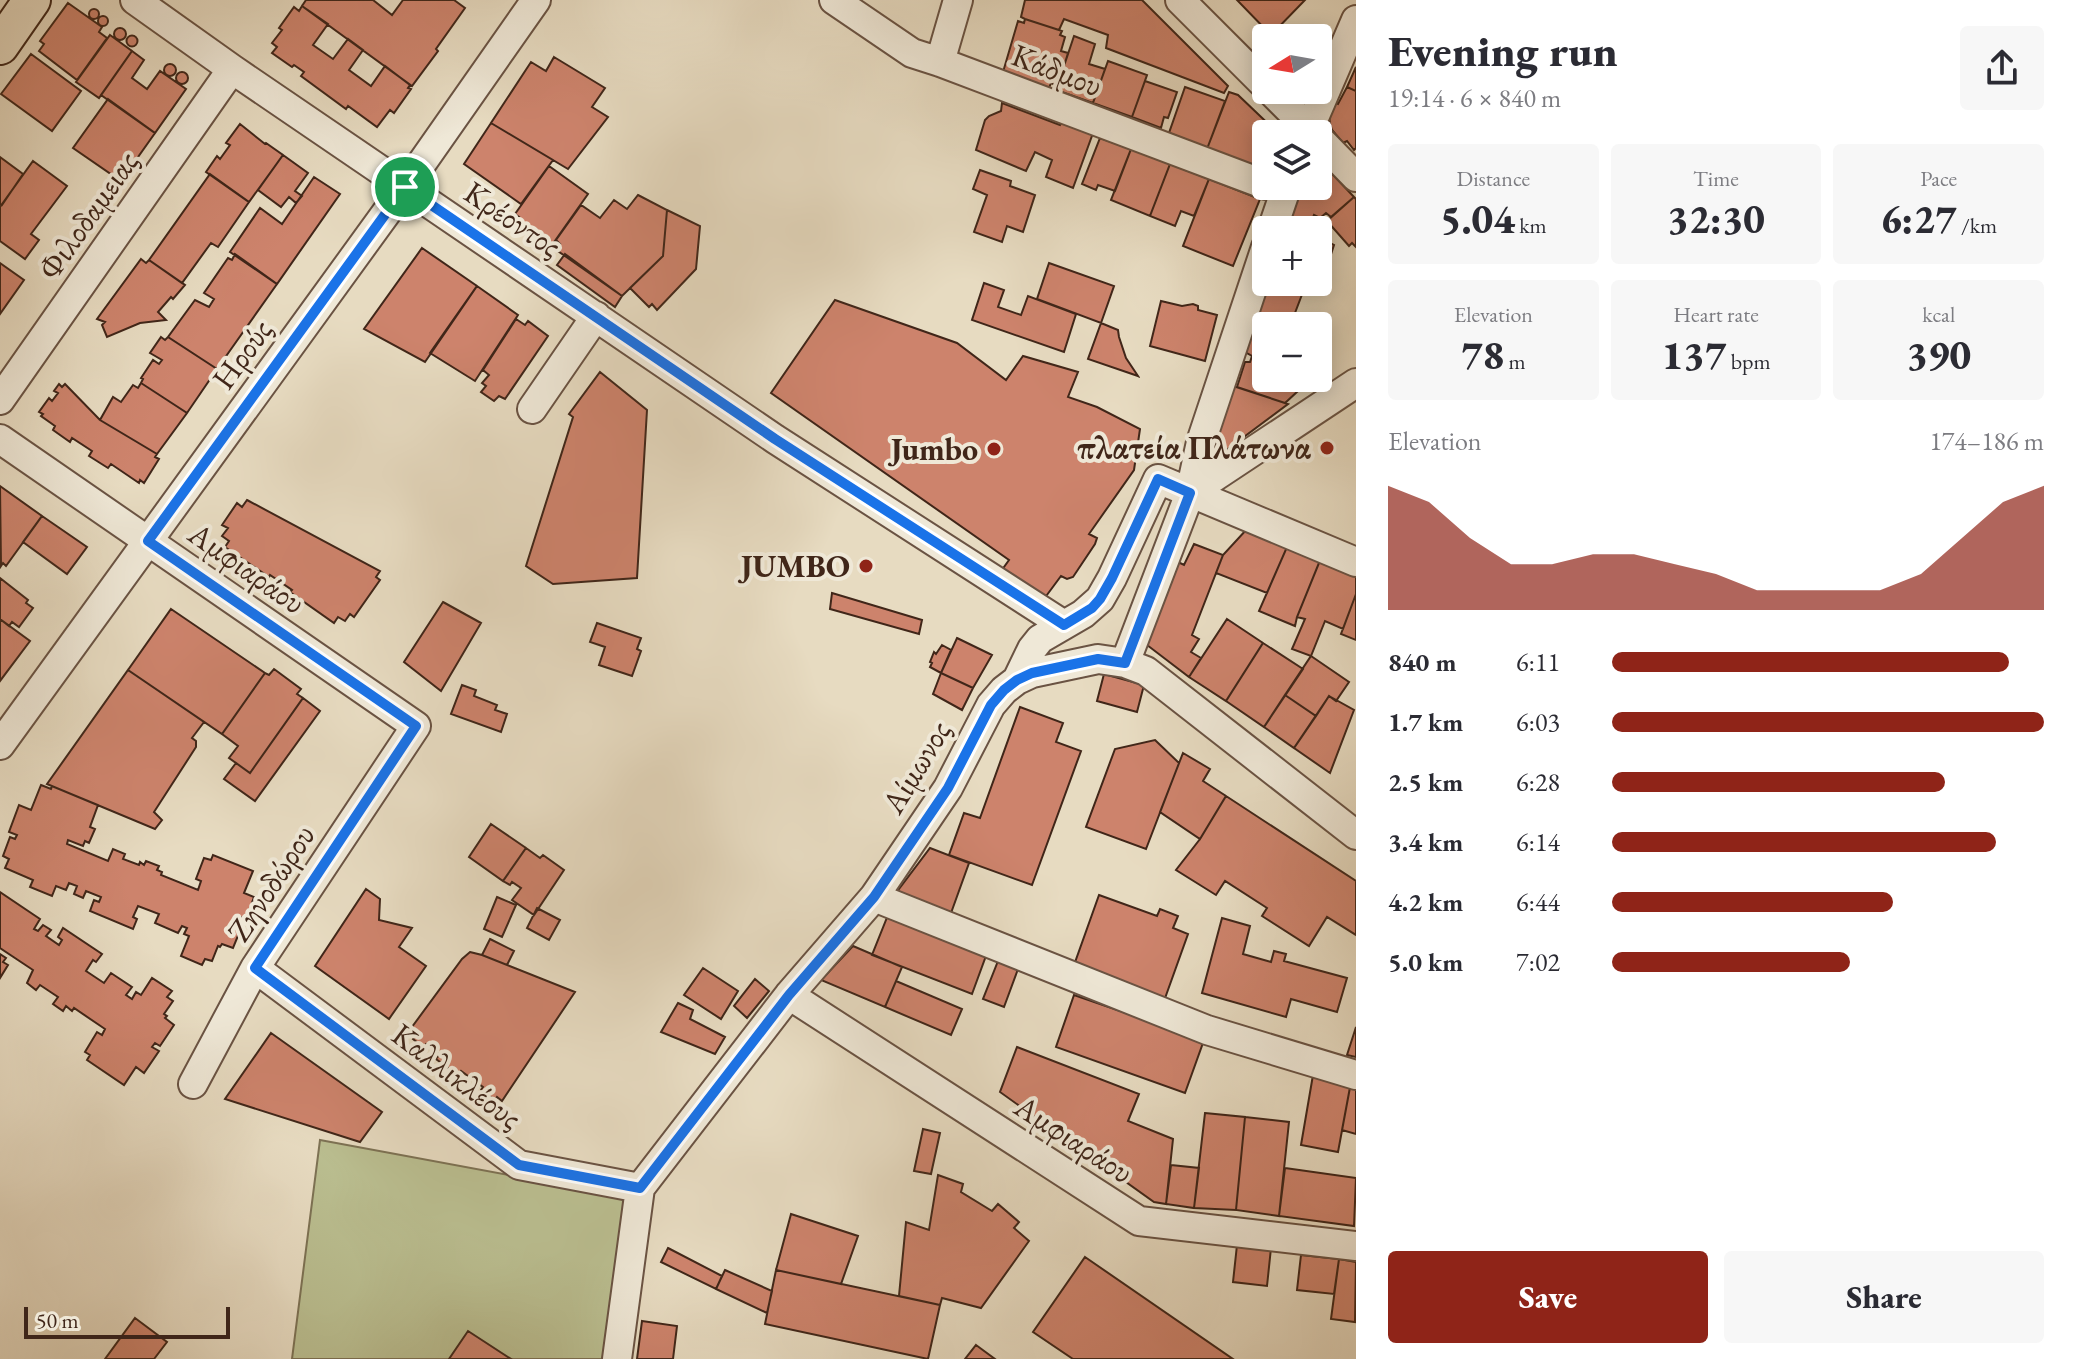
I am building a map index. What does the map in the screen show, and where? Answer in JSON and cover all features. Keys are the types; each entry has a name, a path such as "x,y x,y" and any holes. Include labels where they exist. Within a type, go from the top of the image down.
{"main road":[{"path":"0,46 32,0"}],"street":[{"name":"Κρέοντος","path":"135,0 775,439 1064,625"},
{"name":"Ηρούς","path":"0,745 405,187 536,0"},
{"name":"Κάδμου","path":"834,0 912,53 1252,178"},
{"path":"940,62 958,0"},
{"path":"1180,0 1252,72"},
{"path":"1317,120 1356,20"},
{"name":"Φιλοδαμειας","path":"0,400 232,69"},
{"path":"1283,104 1299,120"},
{"path":"1332,154 1356,177"},
{"path":"1252,289 1201,442 1190,493 1125,663 1146,671 1356,835"},
{"path":"532,409 596,316"},
{"path":"1190,493 1352,392"},
{"name":"Αμφιαράου","path":"0,439 416,726"},
{"path":"1017,680 1040,639 1092,608 1100,599 1158,479 1356,562"},
{"name":"Αίμωνος","path":"640,1188 789,995 874,897 948,788 991,705 1004,690 1032,673 1098,659 1125,663"},
{"name":"Ζηνοδώρου","path":"193,1084 255,968 416,726"},
{"path":"874,897 1207,1030 1356,1075"},
{"name":"Καλλικλέους","path":"255,968 519,1165 640,1188"},
{"name":"Αμφιαράου","path":"789,995 1139,1221 1356,1246"},
{"path":"617,1359 640,1188"}],"green space":[{"path":"320,1140 627,1197 611,1359 292,1359"}],"building":[{"path":"306,0 373,0 392,15 403,0 454,0 465,8 412,86 302,6"},
{"path":"1025,0 1142,0 1228,86 1224,93 1106,48 1108,35 1064,19 1059,30 1025,19 1021,17"},
{"path":"1237,0 1305,0 1282,24 1260,24"},
{"path":"68,3 102,27 99,32 107,38 77,80 39,51 44,44 40,41"},
{"path":"302,6 328,24 313,45 333,59 348,39 363,50 349,70 371,86 385,66 410,85 408,88 411,89 394,113 390,110 377,127 348,106 346,109 301,76 304,72 272,53 277,47 272,43 282,30 279,28 294,7 299,11"},
{"path":"94,9 99,14 94,19 89,14"},
{"path":"103,16 108,21 103,26 98,21"},
{"path":"1025,19 1062,31 1060,35 1065,37 1061,51 1068,53 1058,86 1051,83 1049,88 1003,72 1018,21 1024,23"},
{"path":"115,29 125,29 125,39 115,39"},
{"path":"110,35 132,51 99,98 76,82"},
{"path":"132,35 138,41 132,47 126,41"},
{"path":"1074,36 1095,44 1089,64 1105,69 1093,103 1056,90"},
{"path":"132,51 144,60 132,78 147,89 160,71 186,89 155,133 101,95"},
{"path":"31,54 81,91 52,131 1,94"},
{"path":"554,57 605,88 592,107 608,117 568,169 491,123 531,62 546,71"},
{"path":"1108,61 1147,75 1132,117 1093,103"},
{"path":"170,64 176,70 170,76 164,70"},
{"path":"1356,67 1356,91 1347,87"},
{"path":"177,73 187,73 187,83 177,83"},
{"path":"1145,81 1177,92 1161,128 1132,117"},
{"path":"1185,87 1225,101 1207,149 1169,133"},
{"path":"1347,87 1356,91 1354,150 1332,130 1329,116 1334,102 1338,104"},
{"path":"1229,92 1238,95 1264,120 1252,120 1252,166 1207,149"},
{"path":"108,99 155,133 121,181 73,148"},
{"path":"1002,103 1060,125 1064,120 1093,133 1073,188 1046,177 1052,160 1035,152 1026,171 976,150 985,120 1001,111"},
{"path":"491,123 553,160 521,204 464,164"},
{"path":"240,124 283,155 249,202 206,172 217,156 220,159 230,145 226,143"},
{"path":"1100,138 1131,149 1115,191 1098,185 1096,190 1082,184"},
{"path":"1131,149 1170,164 1150,216 1111,200"},
{"path":"283,155 308,173 295,191 302,196 296,203 289,197 281,207 258,190"},
{"path":"0,157 23,174 2,205 0,204"},
{"path":"33,161 67,186 31,234 39,240 25,259 0,241 0,207"},
{"path":"1170,164 1209,179 1194,216 1181,211 1175,226 1150,216"},
{"path":"549,166 588,194 552,245 517,220 519,217 515,214"},
{"path":"980,170 1011,181 1010,186 1035,195 1023,232 1007,226 1002,242 974,232 987,195 973,189"},
{"path":"210,174 249,202 218,247 211,243 182,283 149,260"},
{"path":"1332,174 1354,197 1332,216 1326,213 1322,216 1285,216 1292,200 1332,200"},
{"path":"314,177 340,194 277,284 230,252 260,208 282,224"},
{"path":"1209,179 1252,196 1252,200 1260,200 1233,266 1183,246"},
{"path":"638,195 667,210 663,256 622,296 555,249 560,244 556,240 581,205 600,218 614,200 627,209"},
{"path":"1354,197 1356,199 1356,247 1352,243 1349,246 1332,227 1332,217"},
{"path":"667,210 700,226 696,269 657,310 652,304 649,307 630,288 663,256"},
{"path":"422,248 477,286 425,362 364,329"},
{"path":"235,254 277,284 217,369 168,337 195,300 209,307 214,299 204,293 228,258 232,260"},
{"path":"565,254 622,296 615,307 557,265"},
{"path":"141,259 146,263 149,260 185,285 158,312 166,320 140,323 107,337 102,325 105,322 97,319"},
{"path":"0,263 24,280 0,314"},
{"path":"1049,263 1114,286 1101,323 1037,299"},
{"path":"984,283 1004,290 998,307 1021,315 1028,296 1076,314 1064,352 972,320"},
{"path":"477,286 518,315 475,381 430,353"},
{"path":"1261,296 1301,296 1295,312 1256,312"},
{"name":"Jumbo","path":"835,300 957,343 1006,380 1023,356 1078,372 1068,397 1097,407 1140,429 1134,470 1089,534 1097,538 1095,544 1073,577 1067,579 1061,576 1041,603 999,574 1009,560 771,393"},
{"path":"1161,301 1182,306 1193,304 1198,306 1198,310 1217,315 1205,361 1150,346"},
{"path":"516,319 525,325 528,321 548,336 505,399 499,396 494,401 481,392 486,386 482,383 489,375 483,370"},
{"path":"1101,323 1118,330 1126,358 1138,376 1088,359"},
{"path":"1251,326 1252,356 1245,352"},
{"path":"161,337 165,340 168,337 217,369 187,413 141,383 153,360 159,364 162,360 150,353"},
{"path":"1252,356 1252,392 1237,387 1245,362 1250,362"},
{"path":"600,372 647,410 637,578 553,584 526,566 573,417 569,414"},
{"path":"141,383 187,413 157,454 100,420 113,397 121,402 133,385 138,388"},
{"path":"59,384 62,387 65,384 100,420 157,454 155,457 159,459 144,483 140,480 139,483 111,464 108,468 89,456 92,451 72,438 70,442 53,430 55,426 39,412 49,398 52,401 58,393 54,391"},
{"path":"1227,384 1288,404 1225,451 1210,440"},
{"path":"1252,392 1297,392 1285,403"},
{"path":"0,486 42,516 6,566 3,563 1,566"},
{"path":"247,500 380,571 376,577 380,580 354,617 350,614 345,621 338,617 334,623 290,592 292,590 225,547 229,541 222,536 228,528 222,525 237,503 242,507"},
{"path":"42,516 87,547 67,574 23,542"},
{"path":"1247,529 1287,547 1267,593 1216,573 1223,555"},
{"path":"1194,544 1223,555 1192,635 1199,639 1191,652 1201,658 1189,677 1147,645 1178,562 1184,565"},
{"path":"1287,547 1321,558 1295,626 1259,611"},
{"path":"1321,558 1356,571 1356,594 1343,629 1325,621 1311,656 1292,649 1305,619 1297,617"},
{"path":"0,578 28,600 26,603 33,608 19,627 12,622 9,626 0,619"},
{"path":"832,593 922,620 919,634 830,609"},
{"path":"1356,594 1356,640 1341,634"},
{"path":"443,602 481,623 441,691 404,662"},
{"path":"171,609 265,673 222,734 128,670"},
{"path":"0,619 30,641 0,681"},
{"path":"1227,619 1263,643 1226,701 1189,677"},
{"path":"597,623 641,638 637,649 641,651 632,676 599,665 605,647 590,642"},
{"path":"957,638 992,655 973,688 941,673"},
{"path":"1263,643 1303,669 1264,727 1226,701"},
{"path":"942,645 951,650 941,673 930,667 930,662 934,652 936,654"},
{"path":"1311,656 1349,682 1336,701 1329,696 1316,716 1285,695"},
{"path":"274,669 301,689 297,694 303,698 250,773 229,758 238,746 222,734 265,673 269,675"},
{"path":"128,670 204,722 192,738 196,741 196,747 154,812 162,820 155,829 47,784"},
{"path":"941,673 973,688 962,710 933,694"},
{"path":"1104,674 1144,685 1137,712 1097,701"},
{"path":"462,685 476,690 474,696 497,705 495,710 507,714 501,732 451,714"},
{"path":"1285,695 1316,716 1294,748 1264,727"},
{"path":"1329,696 1354,710 1330,773 1294,748"},
{"path":"303,698 320,711 255,801 224,779 236,763 250,773"},
{"path":"1020,707 1063,723 1056,742 1081,751 1032,885 949,855 964,813 980,818"},
{"path":"1155,740 1179,763 1146,849 1086,827 1115,749"},
{"path":"1183,753 1210,769 1203,781 1226,796 1200,839 1160,812"},
{"path":"41,785 51,789 52,786 98,805 90,827 95,829 89,843 85,841 83,846 68,840 67,844 108,861 113,849 125,854 123,859 139,865 140,862 144,865 146,861 159,866 157,870 162,872 161,875 198,890 201,881 196,879 204,858 211,860 213,855 253,871 244,893 254,897 246,919 238,916 235,923 242,926 233,948 222,944 218,946 212,961 205,959 202,965 181,956 189,936 184,934 187,928 182,926 178,933 155,923 159,914 138,906 133,917 137,919 133,929 90,911 94,900 99,902 101,897 86,891 83,898 74,894 77,886 69,883 66,890 56,886 52,896 30,887 33,880 5,868 9,859 3,856 10,837 15,839 17,835 9,832 19,805 31,810"},
{"path":"1226,796 1356,881 1356,935 1327,917 1309,946 1262,916 1267,908 1225,881 1216,895 1176,870 1200,839"},
{"path":"491,824 526,848 503,881 469,857"},
{"path":"526,848 540,858 543,855 564,870 534,915 512,900 521,888 503,881"},
{"path":"930,848 969,863 951,913 896,893"},
{"path":"366,889 380,899 379,920 412,928 399,947 426,966 389,1019 315,966"},
{"path":"0,892 40,919 34,929 38,931 43,925 51,930 46,936 59,945 62,940 58,937 63,928 102,954 96,962 93,960 86,971 104,983 111,973 132,987 126,995 132,999 136,992 141,995 152,978 172,991 167,997 173,1001 164,1014 174,1025 160,1046 155,1043 152,1047 159,1051 144,1073 136,1067 124,1085 87,1060 90,1055 85,1052 97,1032 102,1035 105,1029 74,1008 72,1011 66,1006 63,1011 53,1004 58,997 40,985 36,990 27,983 33,970 0,948"},
{"path":"1099,895 1157,916 1160,909 1178,916 1173,928 1188,934 1164,1001 1073,968"},
{"path":"497,897 516,905 502,937 484,929"},
{"path":"537,908 560,920 549,940 527,928"},
{"path":"888,915 987,953 972,994 872,955"},
{"path":"1222,918 1250,926 1243,954 1271,962 1274,951 1286,954 1284,961 1347,978 1337,1012 1291,999 1286,1017 1202,993"},
{"path":"490,939 514,951 507,965 482,955"},
{"path":"853,946 902,967 885,1007 821,980"},
{"path":"470,952 575,992 502,1101 481,1090 483,1087 461,1071 458,1075 436,1059 440,1054 426,1044 423,1047 409,1031"},
{"path":"0,954 6,958 3,962 8,965 0,978"},
{"path":"998,961 1018,969 1004,1007 983,999"},
{"path":"703,968 738,991 721,1019 684,995"},
{"path":"755,979 769,991 747,1018 734,1006"},
{"path":"896,981 962,1009 951,1035 885,1007"},
{"path":"1074,995 1204,1040 1185,1093 1056,1047"},
{"path":"678,1003 693,1010 690,1019 725,1037 715,1054 661,1032"},
{"path":"1356,1027 1356,1057 1347,1055"},
{"path":"271,1033 382,1112 360,1142 225,1099"},
{"path":"1017,1047 1139,1094 1128,1121 1173,1139 1166,1204 1154,1202 1000,1092"},
{"path":"1313,1075 1351,1082 1338,1152 1301,1145"},
{"path":"1351,1082 1356,1083 1356,1134 1342,1130"},
{"path":"1205,1113 1245,1117 1236,1210 1194,1208"},
{"path":"1245,1117 1289,1122 1279,1216 1236,1210"},
{"path":"923,1129 940,1133 931,1174 914,1171"},
{"path":"1171,1165 1199,1168 1194,1208 1166,1204"},
{"path":"1285,1168 1356,1178 1354,1226 1279,1216"},
{"path":"938,1175 963,1184 961,1192 992,1211 998,1204 1019,1222 1014,1228 1029,1241 981,1308 942,1298 940,1305 899,1296 906,1222 929,1230"},
{"path":"791,1214 858,1236 841,1284 776,1270"},
{"path":"1237,1245 1271,1248 1267,1286 1233,1282"},
{"path":"668,1248 722,1276 716,1289 661,1262"},
{"path":"1301,1255 1339,1259 1334,1294 1297,1290"},
{"path":"1085,1257 1233,1359 1073,1359 1033,1332"},
{"path":"1339,1259 1356,1262 1355,1322 1331,1319"},
{"path":"725,1270 772,1291 767,1313 716,1289"},
{"path":"776,1270 940,1305 928,1359 765,1324"},
{"path":"135,1318 167,1342 154,1359 105,1359"},
{"path":"642,1321 677,1326 673,1359 637,1359"},
{"path":"468,1331 511,1359 449,1359"},
{"path":"976,1345 995,1359 965,1359"}],"place":[{"name":"πλατεία Πλάτωνα","path":"1327,448"},
{"name":"Jumbo","path":"994,449"},
{"name":"JUMBO","path":"866,566"}],"route":[{"path":"405,187 775,439 1064,625 1092,608 1100,599 1158,479 1190,493 1125,663 1098,659 1032,673 1004,690 991,705 948,788 874,897 789,995 640,1188 519,1165 255,968 416,726 148,541 405,187"}]}
